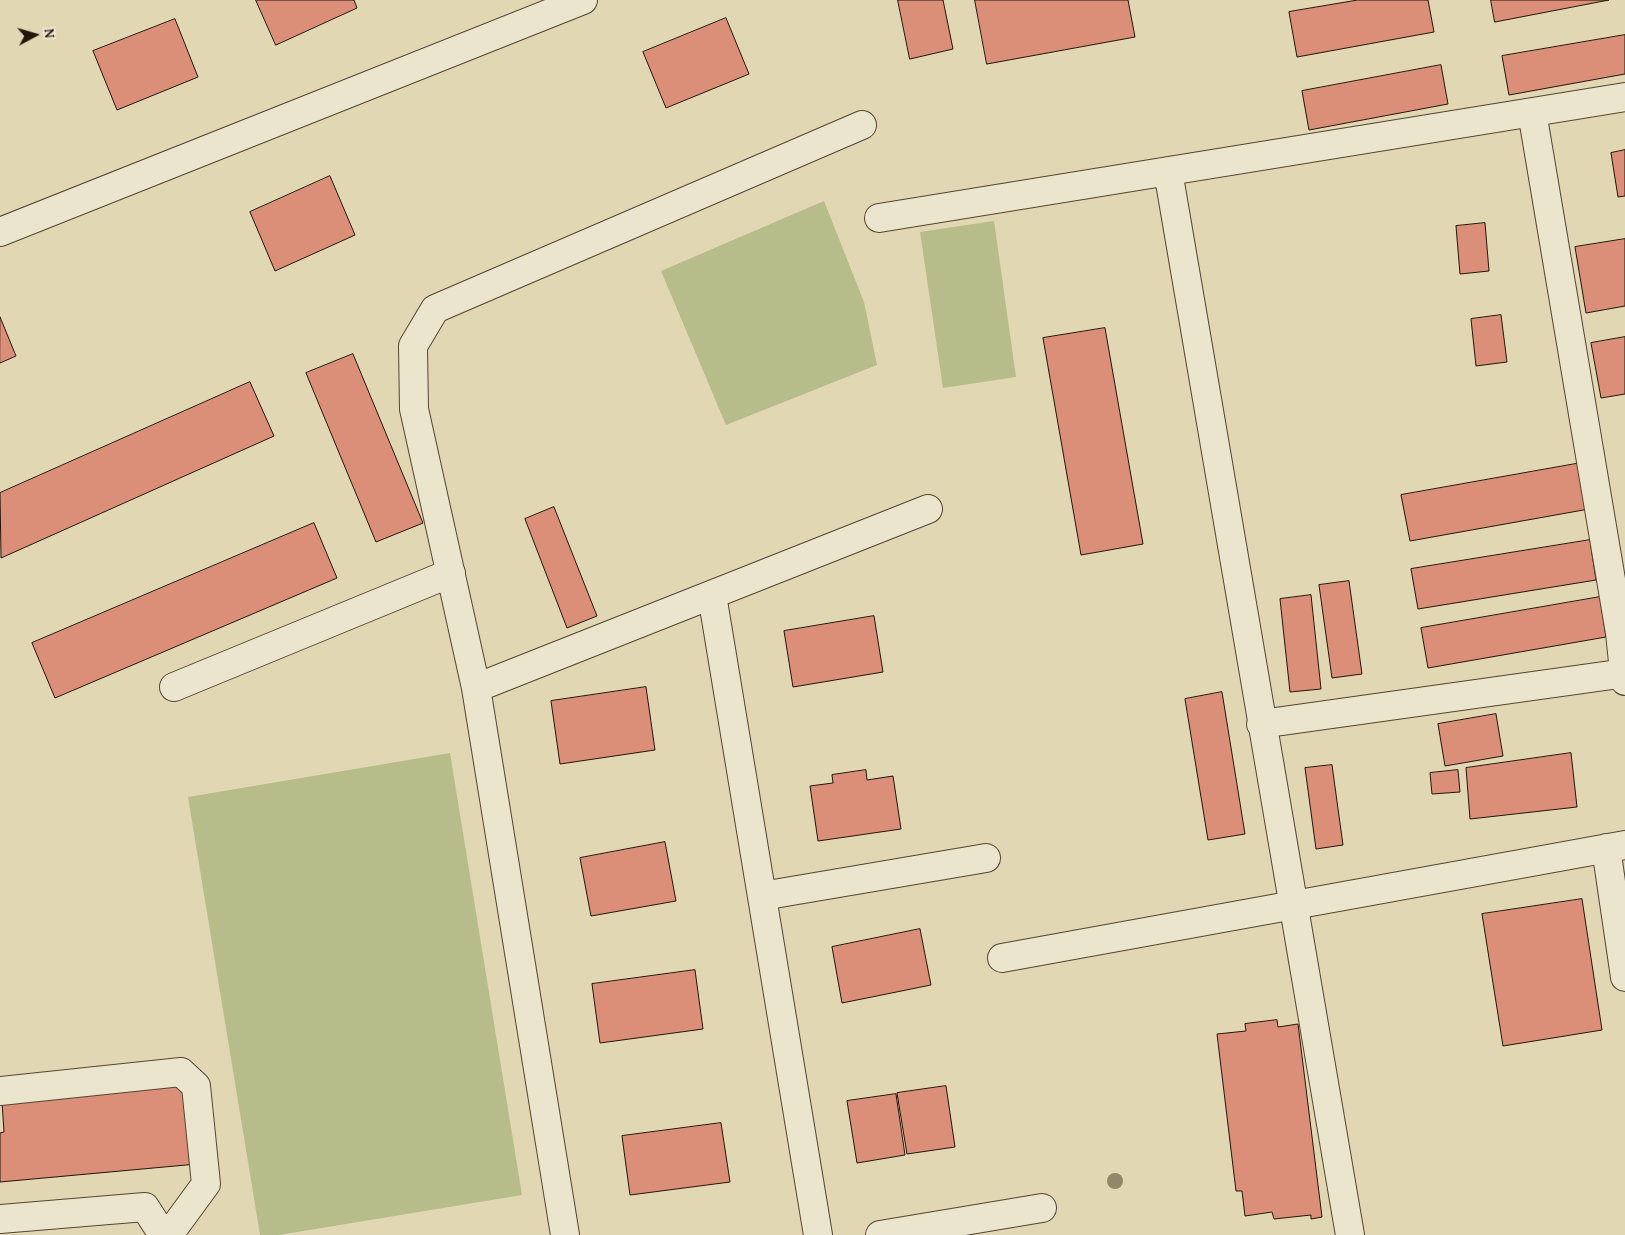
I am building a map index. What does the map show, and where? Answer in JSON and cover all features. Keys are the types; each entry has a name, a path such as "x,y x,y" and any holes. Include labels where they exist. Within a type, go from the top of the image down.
{"lane":[{"path":"0,232 583,0"},
{"path":"878,218 1625,96"},
{"path":"1261,724 1624,675 1620,633 1532,112"},
{"path":"565,1235 476,688 414,409 413,346 435,309 862,125"},
{"path":"1168,172 1350,1235"},
{"path":"476,688 928,509"},
{"path":"174,687 451,573"},
{"path":"712,594 818,1235"},
{"path":"1002,958 1616,847 1625,977"},
{"path":"762,896 986,858"},
{"path":"0,1091 181,1072 196,1086 206,1184 176,1226 162,1233 146,1207 0,1219"},
{"path":"880,1235 1042,1208"}],"green space":[{"path":"824,201 864,302 877,365 726,425 661,271"},
{"path":"994,221 1016,377 943,388 920,232"},
{"path":"450,753 522,1195 279,1235 260,1235 188,797"}],"building":[{"path":"256,0 354,0 357,8 276,45"},
{"path":"898,0 943,0 953,49 910,59"},
{"path":"975,0 1128,0 1135,37 987,64"},
{"path":"1358,0 1428,0 1434,32 1297,57 1289,12"},
{"path":"1491,0 1609,0 1495,22"},
{"path":"726,18 749,74 666,108 643,52"},
{"path":"175,19 198,77 117,110 93,51"},
{"path":"1625,35 1625,74 1509,95 1502,56"},
{"path":"1441,65 1448,104 1309,130 1302,91"},
{"path":"1625,150 1625,196 1618,197 1611,153"},
{"path":"330,176 355,235 275,271 250,212"},
{"path":"1485,223 1489,271 1460,274 1456,226"},
{"path":"1625,239 1625,306 1586,313 1575,247"},
{"path":"1501,315 1507,362 1476,366 1471,319"},
{"path":"0,317 16,356 0,363"},
{"path":"1105,328 1143,544 1081,555 1043,338"},
{"path":"1625,337 1625,394 1601,398 1591,343"},
{"path":"353,354 423,523 376,542 306,373"},
{"path":"250,382 274,436 1,558 0,493"},
{"path":"1581,463 1589,509 1410,541 1401,495"},
{"path":"554,507 597,616 567,628 525,519"},
{"path":"314,523 337,578 55,698 32,643"},
{"path":"1590,540 1596,580 1418,609 1411,569"},
{"path":"1349,581 1362,674 1332,678 1319,585"},
{"path":"1311,595 1321,689 1290,692 1280,599"},
{"path":"1600,597 1606,637 1428,668 1421,628"},
{"path":"874,616 883,672 793,687 784,631"},
{"path":"646,687 655,750 560,764 551,701"},
{"path":"1222,692 1245,834 1208,840 1185,699"},
{"path":"1496,714 1503,756 1445,766 1438,724"},
{"path":"1571,753 1577,807 1470,819 1466,768"},
{"path":"1332,765 1343,845 1316,849 1305,768"},
{"path":"866,770 867,780 893,776 901,829 818,841 810,786 833,783 832,775"},
{"path":"1458,770 1460,792 1432,794 1430,773"},
{"path":"665,842 676,901 591,916 580,858"},
{"path":"1582,899 1602,1030 1503,1046 1482,914"},
{"path":"920,929 931,985 842,1003 832,947"},
{"path":"695,970 703,1029 600,1043 592,984"},
{"path":"1277,1020 1278,1027 1298,1024 1322,1217 1311,1219 1311,1215 1274,1219 1272,1212 1245,1216 1242,1191 1236,1191 1217,1034 1246,1031 1245,1024"},
{"path":"189,1085 197,1164 0,1182 0,1133 4,1132 2,1102"},
{"path":"946,1086 955,1147 907,1154 897,1093"},
{"path":"896,1094 905,1155 857,1163 847,1101"},
{"path":"721,1123 730,1182 630,1195 622,1136"}]}
